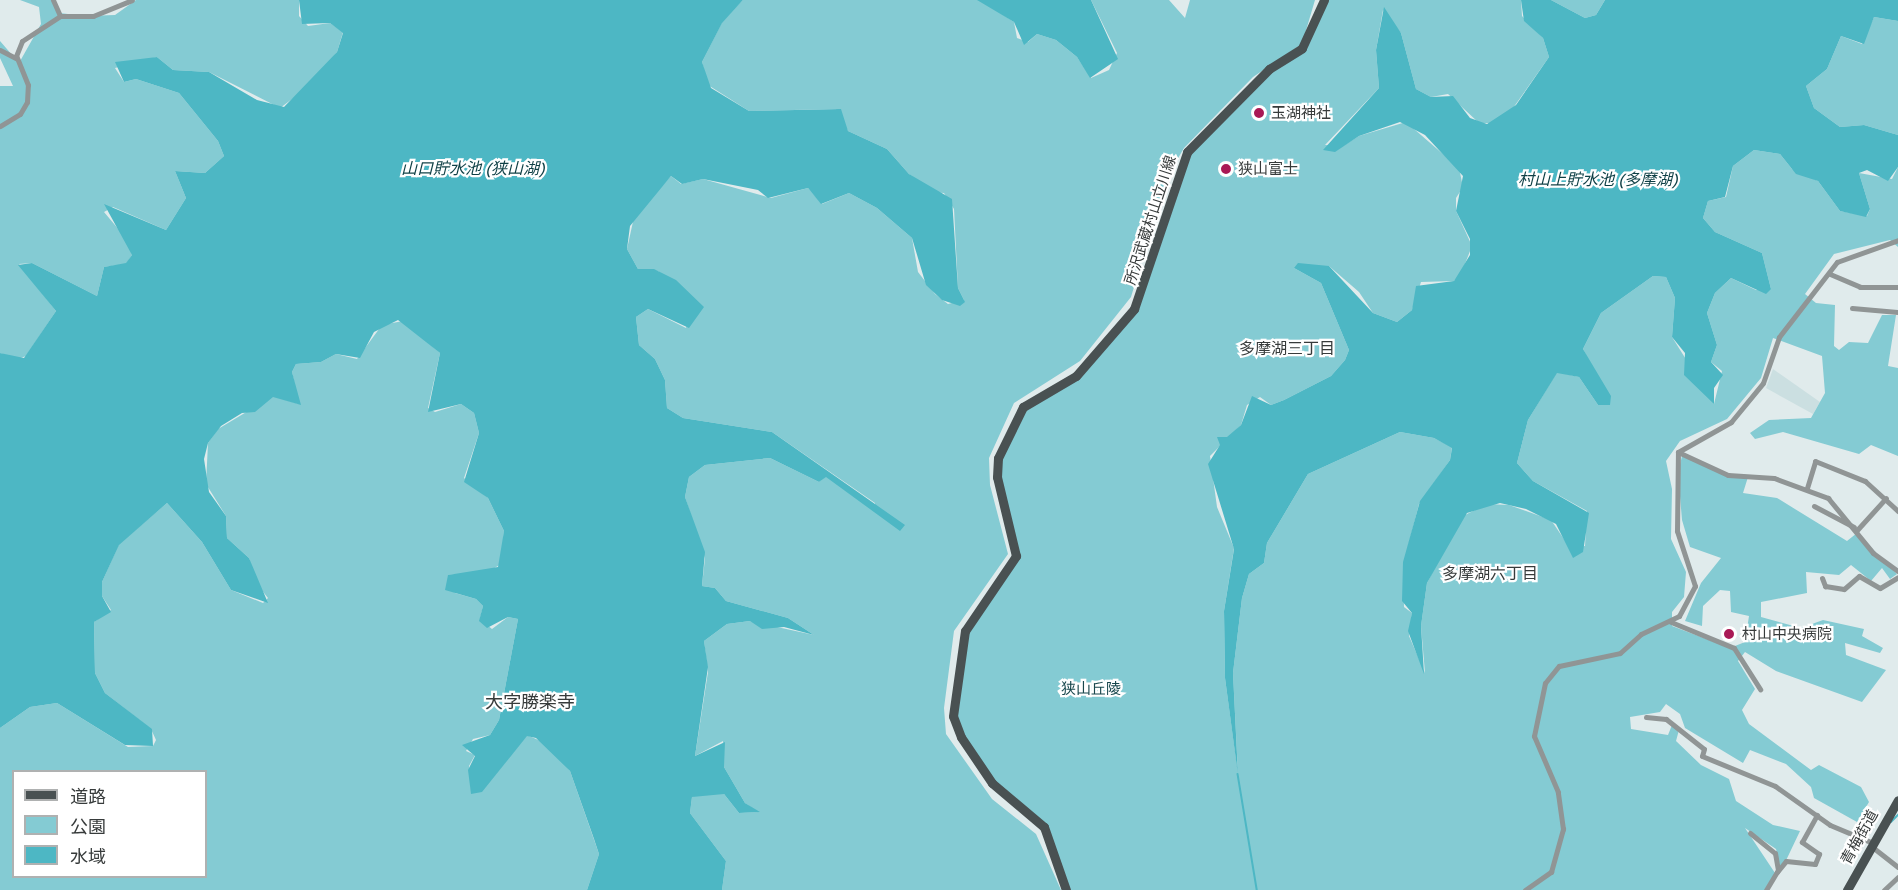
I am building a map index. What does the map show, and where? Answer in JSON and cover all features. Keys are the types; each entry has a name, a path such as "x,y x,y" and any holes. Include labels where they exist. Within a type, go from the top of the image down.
{"main road":[{"name":"所沢武蔵村山立川線","path":"1066,890 1044,827 992,783 961,737 953,716 965,631 1015,565 998,458 1023,407 1076,376 1134,309 1187,152 1269,69 1302,48 1324,0"},
{"name":"青梅街道","path":"1847,890 1898,800"}],"street":[{"path":"53,0 60,16"},
{"path":"16,58 22,41 60,16 93,16 132,0"},
{"path":"0,50 16,58 28,86 27,102 20,114 0,126"},
{"path":"1678,452 1731,422 1763,383 1779,337 1841,260 1884,250 1898,240"},
{"path":"1830,274 1860,287 1898,287"},
{"path":"1852,308 1898,312"},
{"path":"1678,452 1728,475 1769,477 1807,488 1836,504 1873,552 1898,571"},
{"path":"1525,890 1551,872 1563,829 1558,792 1534,736 1545,683 1559,666 1620,653 1641,634 1671,622 1695,593 1694,571 1677,531 1678,452"},
{"path":"1807,488 1815,461 1839,475 1865,481 1898,511"},
{"path":"1856,529 1886,498"},
{"path":"1814,506 1856,529"},
{"path":"1822,578 1825,586 1844,589 1859,576 1881,588 1898,577"},
{"path":"1671,622 1734,648 1760,689"},
{"path":"1646,717 1666,719 1704,749 1702,756 1775,786 1817,815 1872,844 1898,867"},
{"path":"1766,890 1786,861 1815,864 1819,854 1802,842 1817,815"},
{"path":"1750,833 1775,853 1777,872"},
{"path":"1884,890 1898,877"}],"shaded area":[{"path":"1773,369 1820,402 1813,414 1766,388"}],"green space":[{"path":"20,0 55,0 59,13 86,16 115,15 136,0 299,0 299,16 308,26 330,23 343,32 337,52 311,85 280,108 209,72 173,70 157,57 115,68 124,82 136,79 179,93 218,141 224,156 205,173 175,171 186,198 166,230 113,207 104,212 130,243 132,255 126,264 104,267 97,296 32,263 19,264 56,311 26,356 18,359 0,353 0,86 13,86 0,58 0,41 19,63 41,24 39,7"},
{"path":"743,0 981,0 1014,22 1017,38 1028,42 1037,34 1056,40 1077,57 1091,78 1109,70 1117,53 1091,0 1169,0 1185,18 1190,0 1315,0 1302,44 1253,77 1184,148 1167,177 1131,297 1080,361 1014,403 989,458 990,485 1008,554 954,631 944,708 946,734 992,799 1036,834 1061,890 722,890 726,861 690,813 692,797 702,792 724,794 739,813 758,812 745,803 724,767 723,741 695,756 708,672 704,641 727,624 750,621 814,635 788,618 726,601 715,588 702,586 705,558 685,497 689,477 705,465 770,458 819,482 826,476 874,511 875,503 772,432 683,418 667,408 665,380 655,359 639,345 636,317 648,309 686,328 692,297 658,271 638,269 627,249 634,217 671,176 681,184 703,179 771,198 808,188 822,204 849,193 877,208 912,238 918,272 935,294 948,304 964,300 958,288 954,209 944,193 932,192 909,174 887,149 848,131 836,109 749,111 708,85 702,62 722,22"},
{"name":"狭山丘陵","path":"1324,0 1521,0 1522,16 1543,38 1549,57 1511,111 1494,123 1479,123 1448,94 1431,97 1416,89 1401,33 1383,10 1376,50 1379,88 1325,145 1343,146 1359,136 1406,122 1459,168 1463,187 1456,198 1456,211 1472,246 1461,274 1454,281 1421,282 1412,310 1397,322 1373,313 1359,292 1329,266 1294,268 1321,283 1349,350 1345,360 1331,376 1284,400 1271,405 1260,397 1247,405 1241,425 1210,456 1217,507 1234,548 1224,611 1225,678 1238,774 1233,673 1242,598 1249,574 1264,563 1267,543 1308,474 1400,432 1434,438 1452,447 1450,460 1419,504 1403,566 1404,607 1412,613 1409,636 1425,673 1421,626 1427,583 1461,517 1487,504 1509,505 1551,520 1570,548 1585,546 1587,511 1533,481 1517,463 1528,420 1557,372 1579,377 1598,405 1610,405 1583,349 1601,313 1653,276 1666,277 1675,298 1672,337 1714,404 1722,371 1711,362 1717,345 1707,313 1715,293 1731,278 1756,290 1771,289 1762,253 1715,232 1703,218 1708,201 1726,197 1733,166 1754,150 1780,154 1792,169 1818,181 1840,211 1867,216 1870,209 1859,173 1892,179 1898,167 1898,247 1890,240 1834,254 1805,294 1816,303 1835,305 1834,346 1839,350 1849,342 1868,343 1882,315 1896,315 1888,366 1898,368 1898,456 1871,445 1859,454 1783,432 1755,439 1750,433 1769,420 1811,418 1825,393 1822,356 1773,338 1761,378 1727,419 1680,441 1666,461 1672,489 1671,539 1686,572 1684,597 1672,612 1672,626 1730,648 1745,642 1749,616 1731,612 1730,591 1720,590 1703,606 1702,626 1685,621 1701,583 1721,558 1690,547 1682,520 1678,473 1682,456 1731,478 1748,477 1743,493 1777,498 1847,541 1857,533 1897,574 1890,579 1882,568 1871,581 1851,565 1839,575 1806,572 1807,593 1761,602 1761,617 1801,628 1823,620 1864,629 1862,636 1883,648 1880,653 1845,643 1846,655 1886,670 1862,702 1776,671 1745,652 1738,661 1755,689 1742,710 1749,724 1811,770 1819,765 1861,787 1869,802 1857,822 1814,798 1811,787 1786,764 1750,750 1743,763 1685,728 1680,714 1666,704 1660,712 1630,717 1631,729 1668,735 1672,725 1679,730 1676,741 1701,765 1729,779 1736,801 1773,825 1800,831 1781,871 1776,849 1745,828 1777,876 1766,890 1066,890 1047,834 1006,794 961,737 954,706 961,644 1015,565 997,471 1023,407 1064,385 1134,309 1181,165 1240,96 1302,48"},
{"path":"1551,0 1605,0 1596,15 1585,18"},
{"path":"1874,17 1898,21 1898,135 1864,125 1840,127 1814,108 1806,86 1827,69 1841,36 1862,44"},
{"path":"403,321 440,353 428,408 435,412 461,404 474,413 479,433 464,478 488,498 504,531 501,564 488,572 448,575 455,593 476,599 483,606 480,619 492,629 508,617 518,619 499,720 490,735 473,739 466,751 475,755 469,766 471,789 490,781 527,735 545,743 570,771 599,854 587,890 0,890 0,728 30,707 57,703 128,747 153,746 156,740 151,729 105,693 95,673 94,622 111,610 102,596 102,582 119,544 167,503 202,542 231,590 263,603 268,598 256,583 249,558 227,538 226,516 206,484 208,443 218,429 273,396 299,404 292,372 296,364 321,362 336,354 357,359 382,325"}],"water":[{"name":"山口貯水池 (狭山湖)","path":"299,0 743,0 722,23 702,62 711,88 749,111 841,109 848,131 887,149 909,174 952,199 958,288 965,302 960,306 942,300 926,285 912,238 877,208 849,193 821,204 808,188 768,198 758,190 703,179 682,184 671,176 630,226 627,249 638,269 654,269 676,280 704,307 689,328 648,309 636,317 639,345 655,359 665,380 667,408 683,418 772,432 905,525 900,531 826,477 819,482 770,458 705,465 689,477 685,497 705,552 702,586 715,588 726,601 788,618 814,635 784,627 762,629 750,621 727,624 704,641 708,667 695,756 725,742 724,767 745,803 760,812 739,813 724,794 692,797 690,813 726,861 722,890 587,890 599,854 594,839 570,771 536,738 527,736 482,792 471,794 468,770 475,756 462,745 490,735 499,720 518,619 508,617 487,628 479,621 483,606 476,599 445,590 448,575 498,567 504,531 488,498 464,482 479,433 474,413 461,404 428,412 440,353 398,320 374,332 360,358 336,354 321,362 296,364 292,372 301,405 273,397 255,412 242,413 221,426 208,443 204,459 209,492 226,516 227,538 249,558 268,603 231,590 202,542 167,503 119,545 102,582 102,596 111,612 94,622 95,673 105,693 152,729 153,746 125,745 57,703 30,707 0,728 0,353 24,358 56,311 18,265 32,263 97,296 104,267 126,263 132,255 104,204 166,230 186,198 175,171 205,173 224,156 218,141 179,93 136,79 124,82 115,62 157,57 173,70 209,72 257,100 284,107 337,52 343,33 330,23 302,24"},
{"path":"977,0 1091,0 1118,59 1090,78 1077,57 1056,40 1037,34 1024,45 1014,22"},
{"name":"村山上貯水池 (多摩湖)","path":"1521,0 1551,0 1585,18 1596,15 1605,0 1898,0 1898,21 1874,17 1864,44 1841,36 1827,69 1806,86 1814,108 1840,127 1864,125 1898,135 1898,167 1888,181 1867,170 1859,173 1870,209 1866,217 1840,211 1818,181 1796,174 1780,154 1754,150 1733,166 1725,197 1708,201 1703,218 1715,232 1762,253 1771,289 1766,294 1731,278 1715,293 1707,313 1717,345 1711,362 1723,375 1714,388 1714,404 1684,375 1685,353 1672,337 1675,298 1666,277 1653,276 1601,313 1583,349 1611,396 1610,405 1598,405 1579,377 1557,373 1528,420 1517,463 1533,481 1589,513 1583,552 1573,558 1556,524 1526,509 1500,503 1467,513 1427,583 1421,626 1424,674 1408,631 1412,613 1402,601 1403,562 1420,501 1450,460 1452,448 1434,438 1400,432 1308,474 1267,543 1264,563 1249,574 1242,598 1233,673 1238,775 1225,678 1224,611 1234,549 1208,464 1220,445 1217,437 1227,437 1241,425 1252,396 1271,405 1284,400 1331,376 1345,360 1349,350 1321,283 1294,268 1298,263 1329,266 1373,313 1397,322 1412,310 1416,286 1454,281 1470,255 1470,239 1456,211 1463,176 1425,135 1400,122 1359,136 1335,152 1323,150 1379,88 1376,50 1384,7 1401,33 1416,89 1431,97 1453,96 1470,118 1487,124 1516,105 1549,57 1543,38 1524,21"}],"waterway":[{"path":"1238,774 1257,889"},
{"path":"1891,822 1898,815"}],"place":[{"name":"玉湖神社","path":"1259,113"},
{"name":"狭山富士","path":"1226,169"},
{"name":"村山中央病院","path":"1729,634"}],"district":[{"name":"多摩湖三丁目","path":"1287,348"},
{"name":"多摩湖六丁目","path":"1490,573"},
{"name":"大字勝楽寺","path":"530,701"}]}
